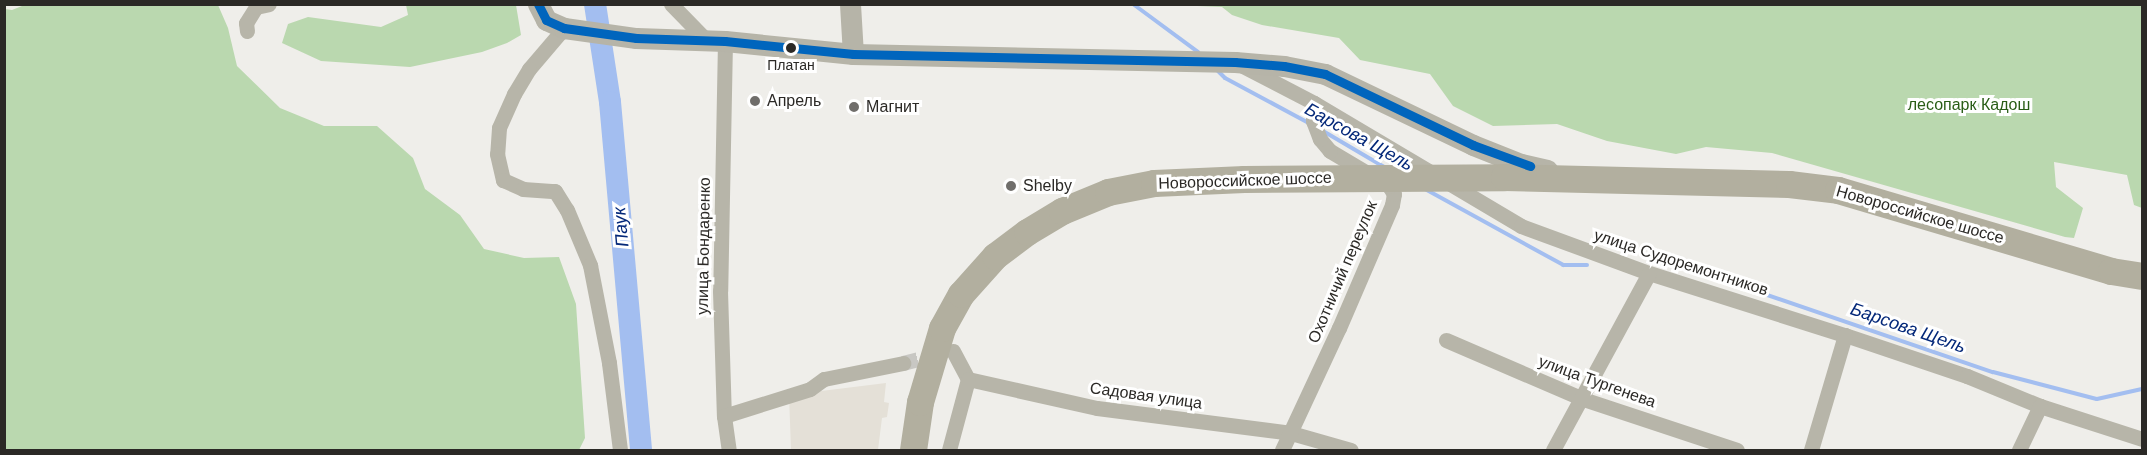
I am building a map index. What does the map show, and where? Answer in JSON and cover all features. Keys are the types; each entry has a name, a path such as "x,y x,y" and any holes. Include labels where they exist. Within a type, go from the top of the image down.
{"highway":[{"name":"Новороссийское шоссе","path":"913,450 920,402 942,327 962,294 995,256 1027,232 1062,212 1108,192 1154,183 1244,179 1504,177 1778,184 1838,190 2111,271 2142,276"}],"main road":[{"path":"538,4 546,20 564,28"},
{"path":"850,4 853,54"},
{"name":"Новороссийское шоссе","path":"564,28 636,38 716,40 853,54 1179,60 1284,66 1325,74 1473,145 1521,164 1585,178"}],"street":[{"path":"247,31 246,23 256,8 269,4"},
{"path":"671,4 716,40"},
{"path":"564,28 529,69 514,94 499,128 497,154 502,180 523,189 555,190 567,210 581,243 590,265 607,352 620,450"},
{"name":"улица Бондаренко","path":"716,40 720,291 724,416 729,450"},
{"name":"улица Судоремонтников","path":"1231,62 1314,103 1521,226 1649,273 1967,376 2040,406 2142,439"},
{"name":"Охотничий переулок","path":"1282,450 1392,205 1394,194 1389,186 1330,151 1320,140 1313,121 1314,103"},
{"path":"1553,450 1583,399 1649,273"},
{"path":"1810,450 1845,335"},
{"name":"улица Тургенева","path":"1446,340 1583,399 1737,450"},
{"path":"949,450 968,379 953,351"},
{"path":"724,416 810,389 824,379 903,363"},
{"name":"Садовая улица","path":"968,379 1097,408 1291,433 1351,450"},
{"path":"2019,450 2040,406"}],"shaded area":[{"path":"886,383 884,402 889,403 887,417 882,418 878,450 791,450 789,395"}],"green space":[{"path":"27,4 218,5 228,28 237,66 280,108 324,126 377,126 413,158 425,189 460,215 484,249 524,258 559,257 576,304 585,438 579,450 5,450 5,9 12,10"},
{"path":"406,5 516,5 521,35 482,52 410,67 321,61 282,43 288,24 308,17 381,27 408,15"},
{"name":"лесопарк Кадош","path":"1173,5 2142,5 2142,208 2134,205 2127,175 2054,162 2056,187 2083,208 2074,238 2065,237 1772,153 1706,147 1676,154 1607,141 1557,124 1493,126 1453,106 1430,74 1360,60 1339,38 1262,25 1232,15 1222,7"}],"waterway":[{"name":"Паук","path":"595,4 610,102 641,450"},
{"name":"Барсова Щель","path":"1133,4 1198,52"},
{"name":"Барсова Щель","path":"1217,70 1225,78 1309,123"},
{"name":"Барсова Щель","path":"1323,131 1384,167"},
{"name":"Барсова Щель","path":"1425,189 1563,265 1587,265"},
{"name":"Барсова Щель","path":"1668,261 1993,372 2097,399 2142,389"}],"tunnel":[{"path":"903,363 938,354"}],"transit line":[{"path":"538,4 546,20 564,28 636,38 725,41 853,54 1235,62 1284,66 1325,74 1473,145 1530,166"}],"place":[{"name":"Платан","path":"791,48"},
{"name":"Апрель","path":"755,101"},
{"name":"Магнит","path":"854,107"},
{"name":"Shelby","path":"1011,186"}]}
